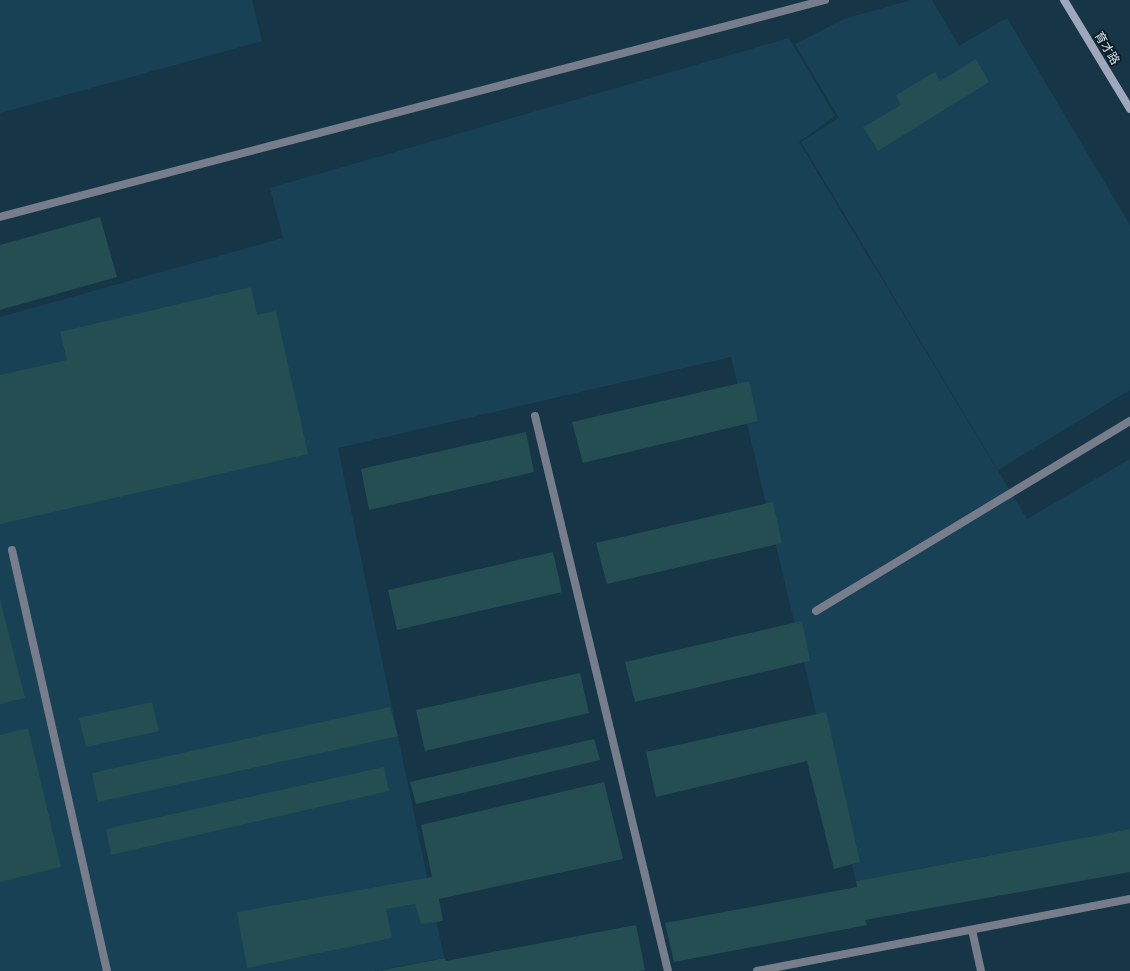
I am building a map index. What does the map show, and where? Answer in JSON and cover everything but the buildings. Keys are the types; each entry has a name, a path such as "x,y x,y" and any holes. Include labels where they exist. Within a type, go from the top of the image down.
{"street":[{"path":"0,217 825,0"},
{"name":"育才路","path":"1064,0 1130,109"},
{"path":"535,416 668,971"},
{"path":"816,611 1130,421"},
{"path":"12,550 108,971"},
{"path":"757,971 1130,900"},
{"path":"972,930 981,971"}],"shaded area":[{"path":"0,0 252,0 262,41 0,113"},
{"path":"911,0 932,0 959,46 1007,18 1130,225 1130,390 998,470 801,142 839,118 795,44 844,19"},
{"path":"789,38 835,116 799,142 1027,519 1130,459 1130,829 856,881 731,357 338,448 444,958 373,971 0,971 0,317 283,238 270,188"}]}
